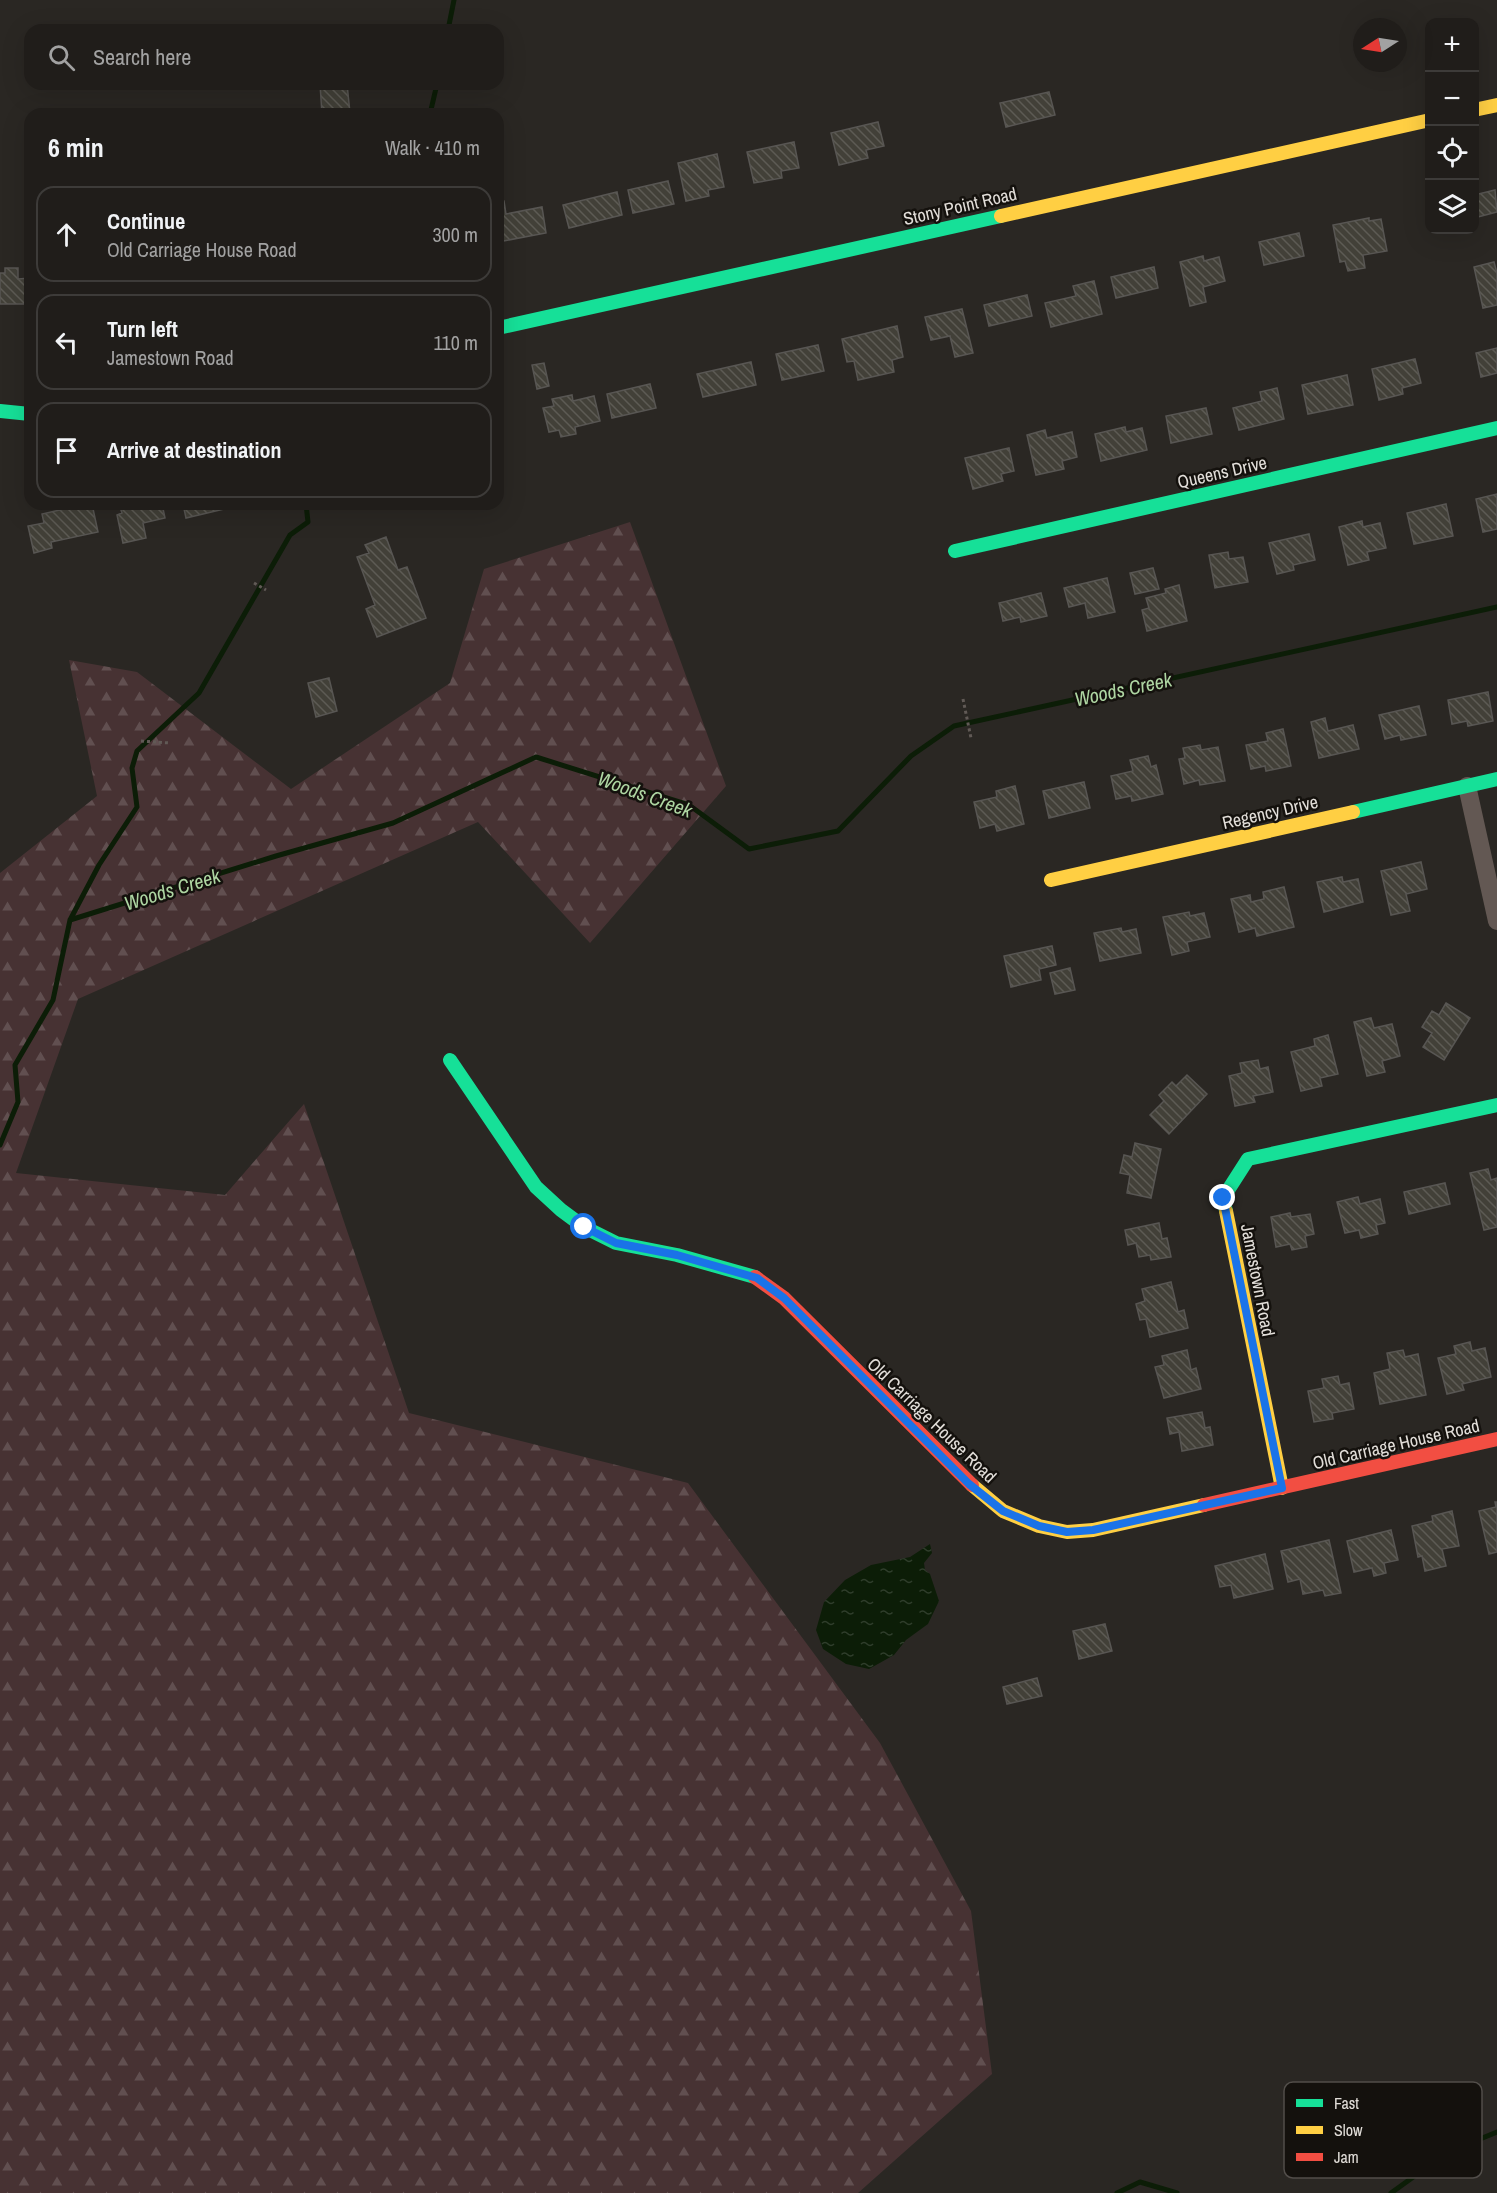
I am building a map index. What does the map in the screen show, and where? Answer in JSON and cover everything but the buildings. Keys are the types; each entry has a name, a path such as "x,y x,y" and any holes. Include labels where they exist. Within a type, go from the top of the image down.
{"street":[{"path":"1479,109 1497,105"},
{"name":"Stony Point Road","path":"504,327 1425,121"},
{"path":"0,411 24,413"},
{"name":"Queens Drive","path":"955,551 1497,428"},
{"name":"Regency Drive","path":"1051,880 1497,779"},
{"path":"1467,786 1497,921"},
{"name":"Old Carriage House Road","path":"450,1060 536,1187 561,1210 584,1227 616,1243 677,1255 757,1278 784,1298 969,1484 1003,1511 1039,1526 1067,1532 1093,1530 1497,1439"},
{"name":"Jamestown Road","path":"1282,1488 1223,1198 1248,1159 1497,1105"}],"path":[{"path":"254,583 266,590"},
{"path":"963,699 971,738"},
{"path":"141,741 170,743"}],"green space":[{"path":"630,522 726,786 590,943 478,822 78,999 16,1173 225,1195 304,1104 409,1413 688,1483 880,1743 971,1911 992,2074 858,2193 0,2193 0,873 97,796 69,660 137,672 291,789 450,683 484,569"}],"water":[{"path":"930,1544 932,1553 924,1563 925,1570 930,1574 939,1601 928,1624 906,1640 894,1655 869,1669 846,1664 823,1649 816,1630 824,1602 845,1580 871,1565 910,1557"}],"waterway":[{"path":"449,24 454,0"},
{"path":"431,108 436,90"},
{"path":"0,1145 18,1102 15,1065 53,1000 70,920 99,865 137,807 132,768 137,751 199,693 290,535 308,522 307,510"},
{"name":"Woods Creek","path":"70,920 276,856 393,823 536,757 689,805 749,849 838,831 911,756 954,726 1497,607"},
{"path":"1482,2138 1497,2132"},
{"path":"1391,2193 1412,2178"},
{"path":"1117,2193 1140,2182 1177,2193"}],"traffic: fast":[{"path":"504,327 1001,216"},
{"path":"0,411 24,413"},
{"path":"955,551 1497,428"},
{"path":"1353,812 1497,779"},
{"path":"450,1060 536,1187 584,1227 616,1243 677,1255 755,1277"},
{"path":"1226,1211 1223,1198 1248,1159 1497,1105"}],"traffic: slow":[{"path":"1479,109 1497,105"},
{"path":"1001,216 1425,121"},
{"path":"1051,880 1353,812"},
{"path":"1226,1211 1282,1488"},
{"path":"972,1485 1003,1511 1039,1526 1067,1532 1093,1530 1204,1505"}],"traffic: jam":[{"path":"755,1277 784,1298 972,1485"},
{"path":"1204,1505 1497,1439"}],"route":[{"path":"584,1227 616,1243 677,1255 757,1278 784,1298 969,1484 1003,1511 1039,1526 1067,1532 1093,1530 1282,1488 1223,1198"}]}
